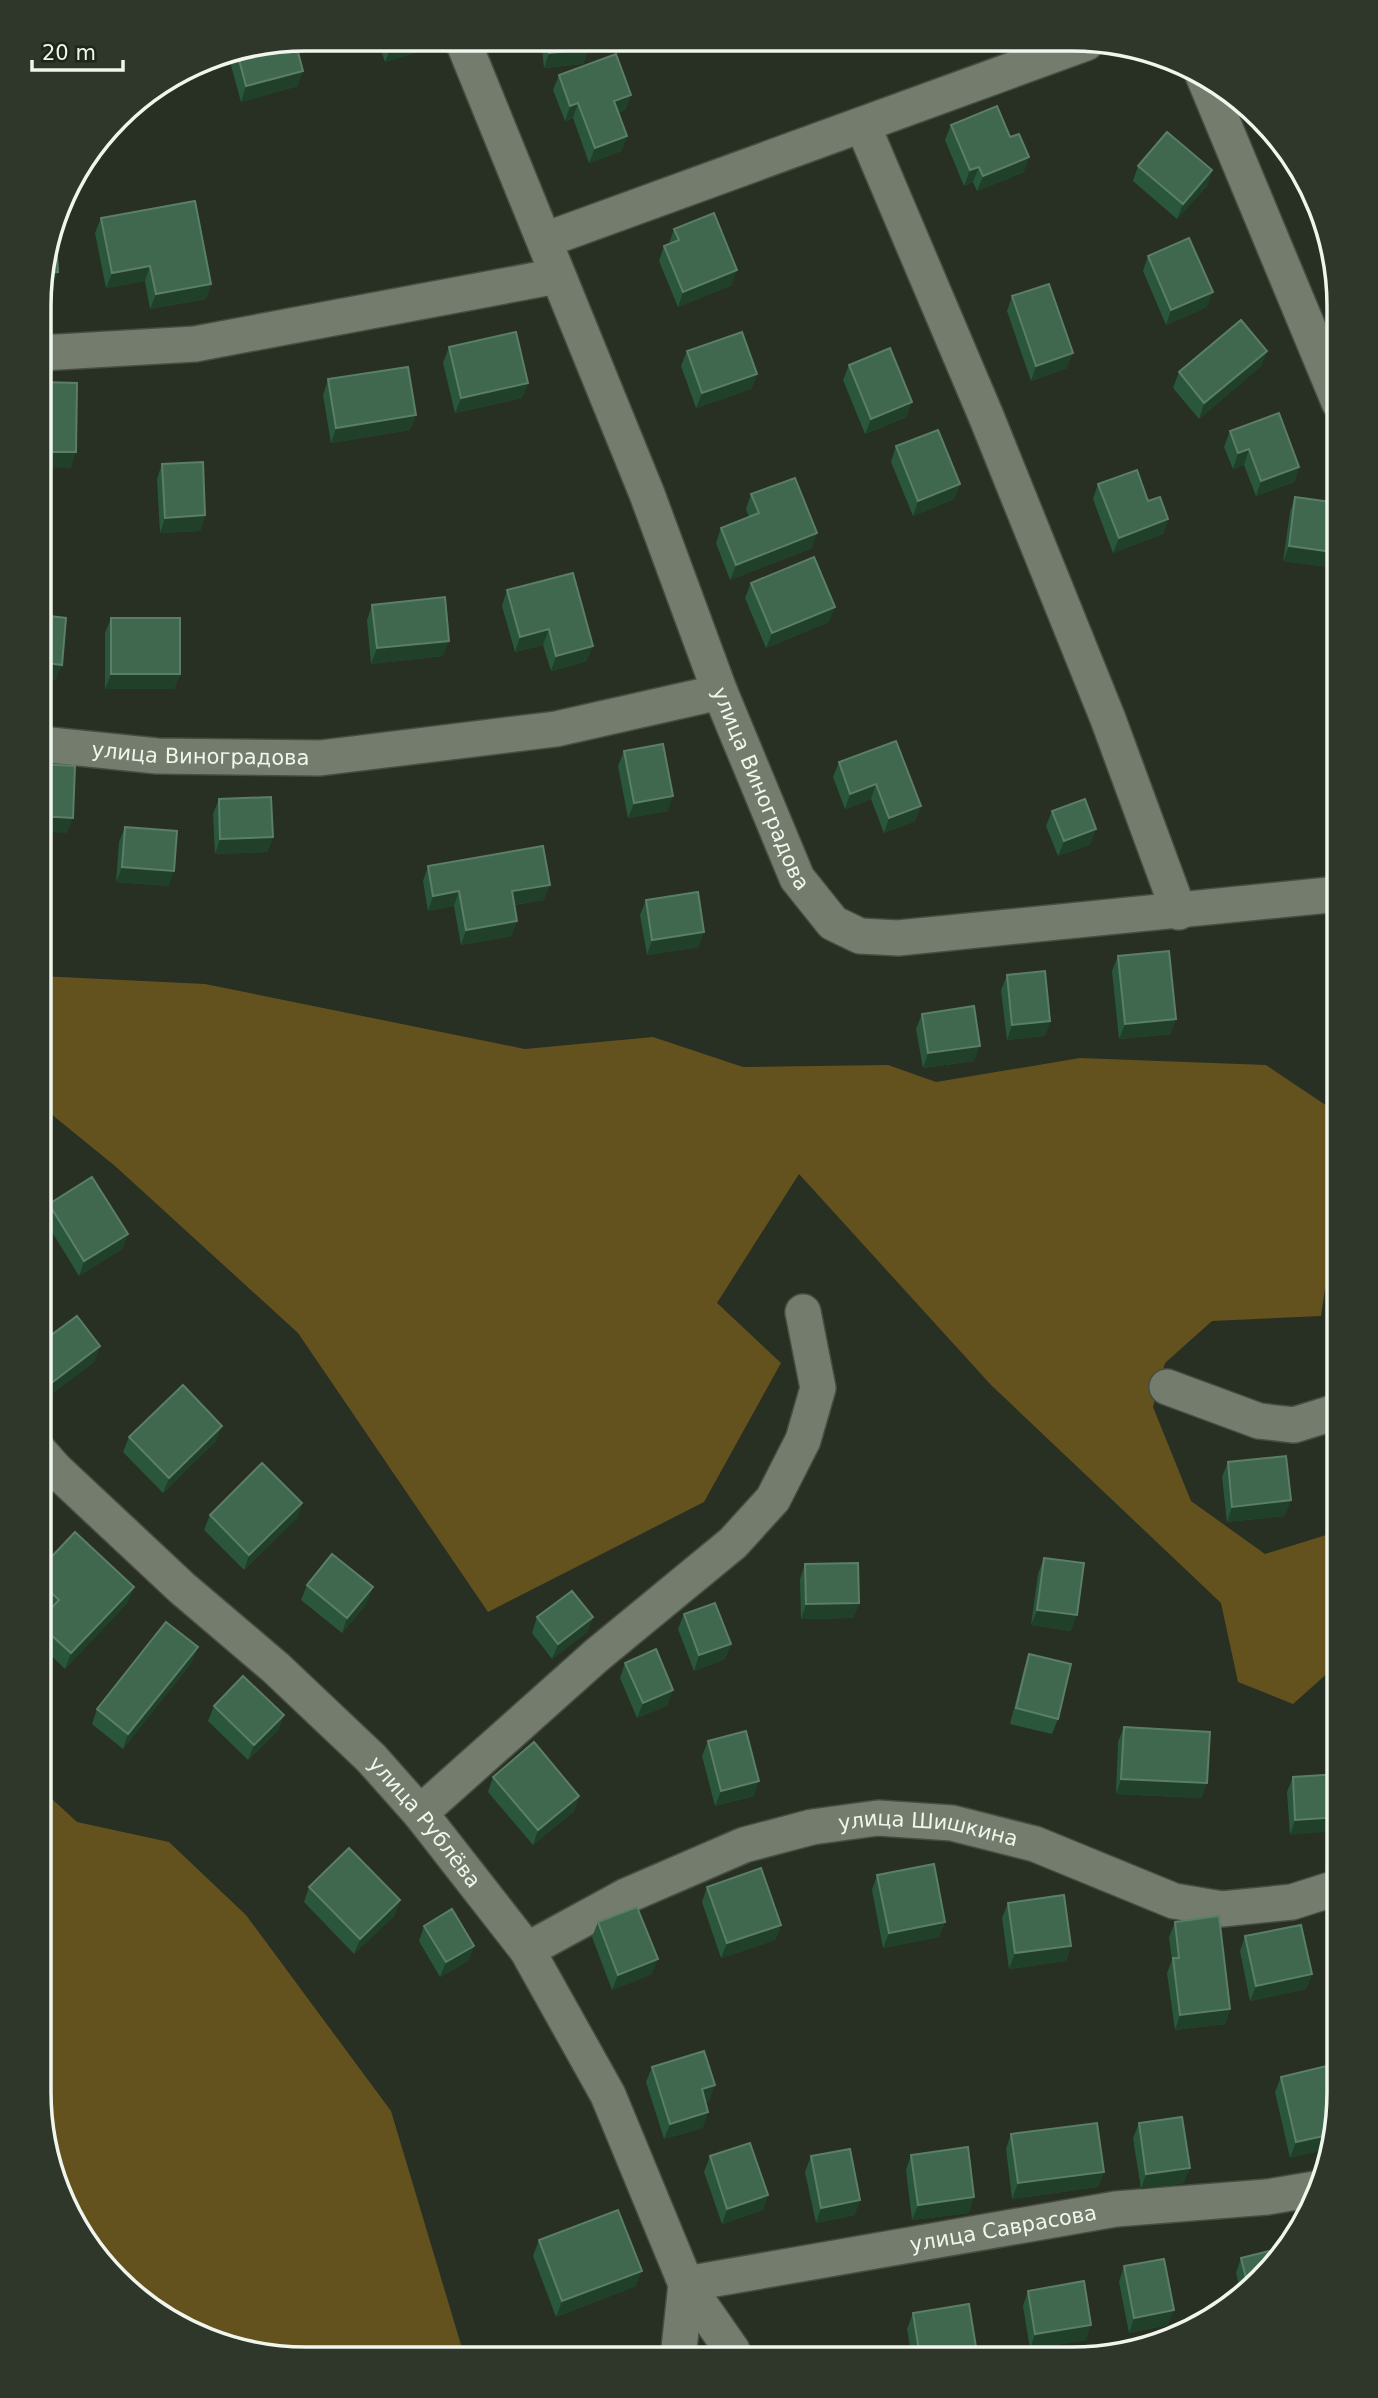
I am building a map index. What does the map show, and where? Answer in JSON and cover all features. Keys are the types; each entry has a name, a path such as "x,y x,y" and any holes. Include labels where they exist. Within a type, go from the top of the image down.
{"street":[{"path":"467,51 647,494 720,692"},
{"path":"545,240 1065,51"},
{"path":"1210,91 1327,373"},
{"path":"863,126 986,415 1093,681 1180,912"},
{"path":"51,352 195,344 557,276"},
{"name":"улица Виноградова","path":"51,745 157,756 320,758 556,729 720,692 797,878 833,923 860,936 898,939 1327,895"},
{"path":"420,1813 597,1655 733,1543 773,1499 803,1440 818,1388 803,1312"},
{"path":"1167,1387 1259,1422 1294,1425 1327,1415"},
{"name":"улица Рублёва","path":"51,1464 182,1588 276,1668 371,1758 420,1813 527,1950 607,2095 687,2284 730,2347"},
{"name":"улица Шишкина","path":"527,1950 626,1896 744,1845 812,1827 878,1818 952,1823 1023,1841 1174,1901 1222,1909 1292,1902 1327,1891"},
{"name":"улица Саврасова","path":"687,2284 1116,2209 1266,2197 1308,2191"},
{"path":"679,2347 687,2284"}],"shaded area":[{"path":"51,977 205,984 525,1049 653,1037 743,1067 888,1065 936,1082 1080,1058 1266,1065 1327,1106 1327,1276 1321,1316 1212,1321 1165,1363 1153,1407 1191,1501 1265,1554 1327,1535 1327,1674 1293,1704 1238,1682 1221,1603 991,1385 799,1174 717,1303 781,1363 704,1502 488,1612 298,1333 115,1166 51,1114"},
{"path":"51,1798 77,1822 169,1842 246,1915 391,2111 462,2347 289,2347 240,2339 208,2328 178,2313 138,2284 114,2260 85,2220 64,2174 56,2142 51,2109"}],"building":[{"path":"298,51 303,71 246,86 239,59"},
{"path":"616,54 631,95 614,101 627,136 595,148 578,103 570,106 559,75"},
{"path":"997,106 1010,137 1019,134 1029,157 983,176 979,167 970,170 951,125"},
{"path":"1167,132 1212,170 1183,204 1138,166"},
{"path":"195,201 211,284 156,294 150,266 112,273 101,218"},
{"path":"714,213 737,270 683,292 664,246 679,240 674,229"},
{"path":"1189,238 1213,292 1171,310 1148,256"},
{"path":"57,252 58,272 53,272"},
{"path":"1049,284 1073,353 1036,366 1012,296"},
{"path":"1241,320 1267,351 1204,403 1179,372"},
{"path":"516,332 528,383 461,398 449,347"},
{"path":"742,332 757,374 702,393 687,351"},
{"path":"890,348 912,402 871,419 849,365"},
{"path":"408,367 416,415 336,428 328,379"},
{"path":"51,382 77,383 76,452 51,452"},
{"path":"1279,413 1299,467 1261,481 1249,449 1238,453 1230,431"},
{"path":"938,430 960,484 918,501 896,446"},
{"path":"203,462 205,515 165,518 162,464"},
{"path":"1137,470 1148,501 1160,497 1168,519 1119,538 1098,484"},
{"path":"795,478 817,533 736,565 721,528 759,513 751,494"},
{"path":"1295,497 1327,501 1327,551 1289,546"},
{"path":"814,557 835,607 772,633 751,583"},
{"path":"573,573 593,646 556,656 549,629 520,637 507,590"},
{"path":"445,597 449,641 377,648 372,605"},
{"path":"51,616 66,618 62,665 51,664"},
{"path":"111,618 180,618 180,674 111,674"},
{"path":"896,741 921,806 889,818 876,784 850,794 839,762"},
{"path":"663,744 673,796 634,803 624,751"},
{"path":"51,765 75,766 73,818 51,817"},
{"path":"271,797 273,837 220,839 219,799"},
{"path":"1085,799 1096,829 1064,841 1052,811"},
{"path":"125,827 177,831 174,871 122,867"},
{"path":"543,846 550,885 512,891 517,921 466,930 459,891 433,896 428,866"},
{"path":"698,892 704,932 652,940 646,900"},
{"path":"1169,951 1176,1019 1125,1024 1118,956"},
{"path":"1045,971 1050,1021 1012,1025 1007,975"},
{"path":"974,1006 980,1046 928,1053 922,1014"},
{"path":"92,1177 128,1234 84,1261 51,1207 51,1203"},
{"path":"77,1316 100,1346 51,1383 51,1335"},
{"path":"183,1385 222,1426 169,1478 129,1437"},
{"path":"1286,1456 1291,1500 1232,1507 1228,1462"},
{"path":"262,1463 302,1503 249,1555 210,1515"},
{"path":"75,1532 134,1587 71,1653 51,1635 51,1608 59,1600 51,1592 51,1557"},
{"path":"332,1554 373,1587 347,1618 307,1585"},
{"path":"1044,1558 1084,1563 1077,1615 1037,1610"},
{"path":"858,1563 859,1603 806,1604 805,1564"},
{"path":"572,1591 593,1617 558,1644 537,1617"},
{"path":"715,1603 731,1644 699,1655 684,1614"},
{"path":"166,1622 198,1647 128,1734 97,1709"},
{"path":"656,1649 673,1690 643,1703 625,1663"},
{"path":"1029,1654 1071,1664 1058,1719 1016,1708"},
{"path":"243,1676 284,1715 254,1745 214,1706"},
{"path":"1124,1727 1210,1732 1207,1783 1121,1779"},
{"path":"746,1731 759,1781 721,1791 708,1741"},
{"path":"534,1742 579,1796 538,1830 493,1777"},
{"path":"1327,1775 1327,1818 1295,1820 1293,1777"},
{"path":"349,1848 400,1900 360,1939 309,1887"},
{"path":"934,1864 945,1922 889,1933 877,1875"},
{"path":"761,1868 781,1925 727,1943 707,1887"},
{"path":"1064,1895 1071,1946 1015,1953 1008,1903"},
{"path":"637,1907 658,1959 618,1975 598,1922"},
{"path":"452,1909 474,1946 446,1962 424,1926"},
{"path":"1219,1916 1230,2009 1180,2015 1173,1958 1179,1958 1175,1922"},
{"path":"1301,1925 1312,1974 1256,1986 1245,1936"},
{"path":"704,2051 715,2085 702,2089 708,2112 670,2124 652,2067"},
{"path":"1327,2066 1327,2109 1323,2136 1296,2142 1281,2077"},
{"path":"1182,2117 1190,2168 1146,2174 1139,2123"},
{"path":"1097,2123 1104,2172 1018,2183 1011,2134"},
{"path":"750,2143 768,2195 727,2209 710,2156"},
{"path":"968,2147 974,2197 918,2205 911,2155"},
{"path":"850,2149 860,2200 821,2208 811,2156"},
{"path":"618,2210 642,2271 562,2301 539,2240"},
{"path":"1271,2250 1246,2278 1241,2258"},
{"path":"1164,2259 1174,2310 1134,2318 1124,2266"},
{"path":"1084,2281 1091,2325 1035,2334 1028,2291"},
{"path":"969,2304 976,2347 918,2347 913,2313"}]}
